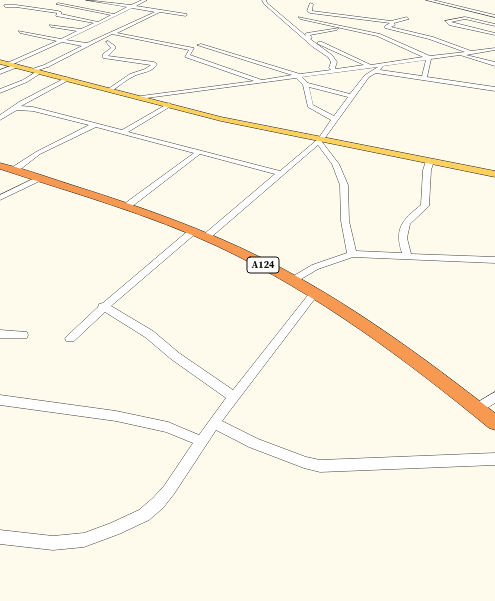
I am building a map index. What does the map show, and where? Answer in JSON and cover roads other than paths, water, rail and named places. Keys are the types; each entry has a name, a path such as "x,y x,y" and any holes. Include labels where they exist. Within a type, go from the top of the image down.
{"highway":[{"name":"A124","path":"0,166 127,206 206,237 293,280 315,292 392,344 495,423"}],"main road":[{"path":"0,62 221,119 319,141 495,174"}],"street":[{"path":"88,0 186,15"},
{"path":"0,72 142,0"},
{"path":"264,0 265,3 333,59 334,62 332,68 336,72"},
{"path":"294,27 306,9 317,0"},
{"path":"428,0 495,16"},
{"path":"0,8 3,5 17,1"},
{"path":"58,4 115,15"},
{"path":"311,4 309,11 316,13 391,22 407,18"},
{"path":"3,5 58,12 60,13 57,15 99,23"},
{"path":"1,90 25,81 36,71 160,11"},
{"path":"300,18 378,35 429,58"},
{"path":"495,25 465,18 447,21 451,24 488,33 495,33"},
{"path":"391,22 393,24 387,28 431,38 470,52"},
{"path":"51,26 82,31"},
{"path":"308,38 307,34 345,28"},
{"path":"20,32 87,45"},
{"path":"112,33 192,49 187,56 263,82"},
{"path":"308,38 373,69 495,89"},
{"path":"108,42 113,49 105,57 154,64 147,70 132,75 110,90"},
{"path":"199,45 300,77 306,84 310,106 336,120"},
{"path":"141,98 336,72 373,69 385,65 495,49"},
{"path":"459,54 495,64"},
{"path":"424,78 429,58"},
{"path":"206,237 319,141 373,69"},
{"path":"0,118 16,108 20,103 67,79"},
{"path":"306,84 353,97"},
{"path":"123,132 169,105"},
{"path":"16,108 33,109 280,173"},
{"path":"14,170 38,153 95,125"},
{"path":"319,141 336,165 346,189 344,198 345,220 352,254"},
{"path":"127,206 199,152"},
{"path":"408,257 404,244 403,230 409,219 425,206 430,161"},
{"path":"0,198 40,179"},
{"path":"70,338 103,306 152,268 192,232"},
{"path":"293,280 315,267 352,254 495,260"},
{"path":"0,537 53,542 84,540 114,529 144,515 158,503 169,490 214,423 315,292"},
{"path":"103,306 149,334 175,356 234,397"},
{"path":"0,334 23,335"},
{"path":"477,408 495,397"},
{"path":"0,400 116,416 168,427 201,441"},
{"path":"214,423 254,443 289,455 304,462 320,466 495,460"}]}
